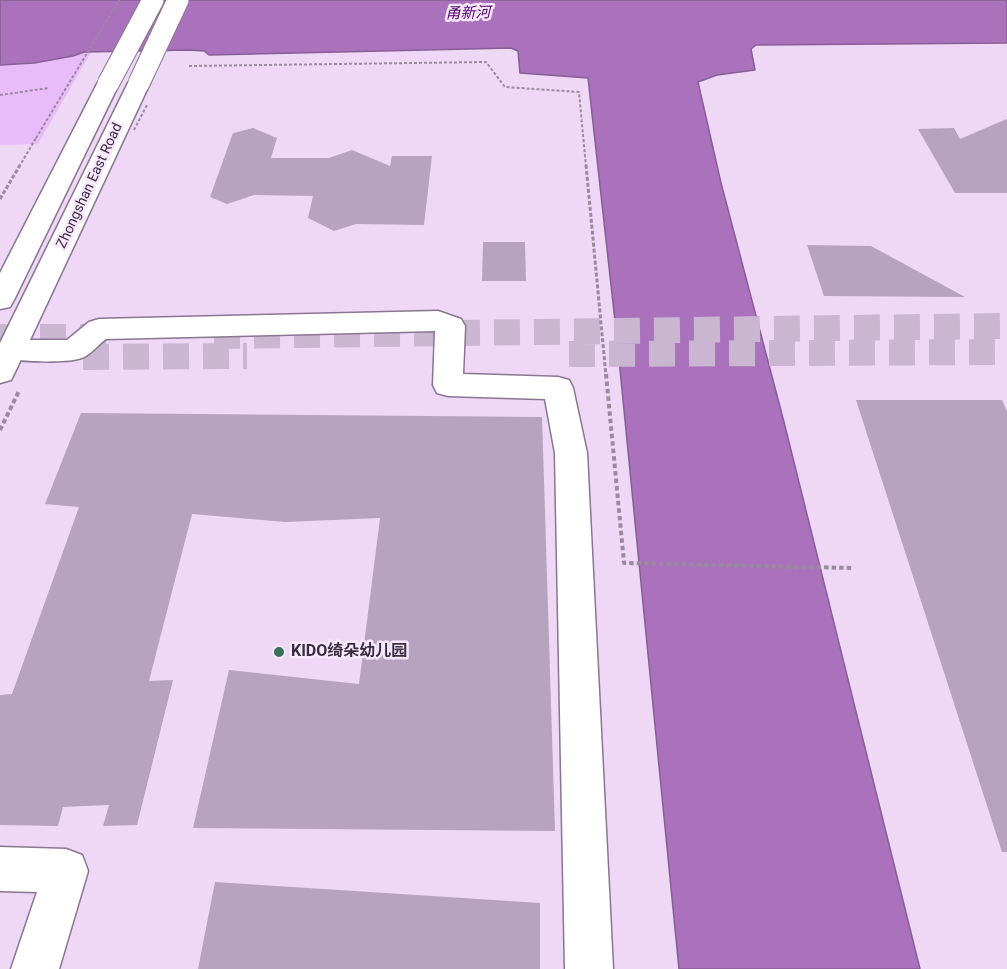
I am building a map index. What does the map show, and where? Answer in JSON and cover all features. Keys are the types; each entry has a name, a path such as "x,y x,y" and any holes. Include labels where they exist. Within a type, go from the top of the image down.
{"main road":[{"name":"Zhongshan East Road","path":"0,300 108,84 153,0"},
{"name":"Zhongshan East Road","path":"5,361 32,310 178,0"},
{"path":"0,311 32,310"},
{"path":"5,361 74,350 99,329 438,321 451,326 448,385 558,388 571,453 589,969"},
{"path":"0,869 66,870 36,969"}],"path":[{"path":"0,199 119,0"},
{"path":"189,66 486,62 505,87 579,92 624,563 853,568"},
{"path":"0,95 49,88"}],"shaded area":[{"path":"0,0 121,0 38,144 0,145"}],"water":[{"name":"甬新河","path":"0,0 1007,0 1007,43 756,45 751,49 755,70 717,75 698,82 721,183 784,422 920,969 679,969 617,339 588,78 520,73 518,51 511,48 209,55 204,51 189,50 84,52 34,63 0,65"}],"building":[{"path":"1007,119 1007,193 955,193 918,129 954,128 960,139"},
{"path":"253,128 277,138 271,158 329,158 352,150 390,166 392,156 432,156 424,225 356,224 334,231 308,218 313,196 254,195 227,204 210,197 233,133"},
{"path":"483,242 525,242 526,281 482,281"},
{"path":"807,245 871,246 965,297 824,296"},
{"path":"856,400 1002,400 1007,411 1007,852 1002,852"},
{"name":"KIDO绮朵幼儿园","path":"81,413 542,417 555,831 193,828 229,670 359,684 380,518 285,522 192,514 149,681 173,680 137,825 103,826 109,805 63,807 58,826 0,825 0,695 12,694 79,507 45,504"},
{"path":"215,882 540,903 540,969 198,969"}],"tunnel":[{"path":"214,336 1007,326"},
{"path":"0,337 114,337"},
{"path":"569,354 1007,352"},
{"path":"83,357 247,356"}],"place":[{"name":"KIDO绮朵幼儿园","path":"279,652"}]}
